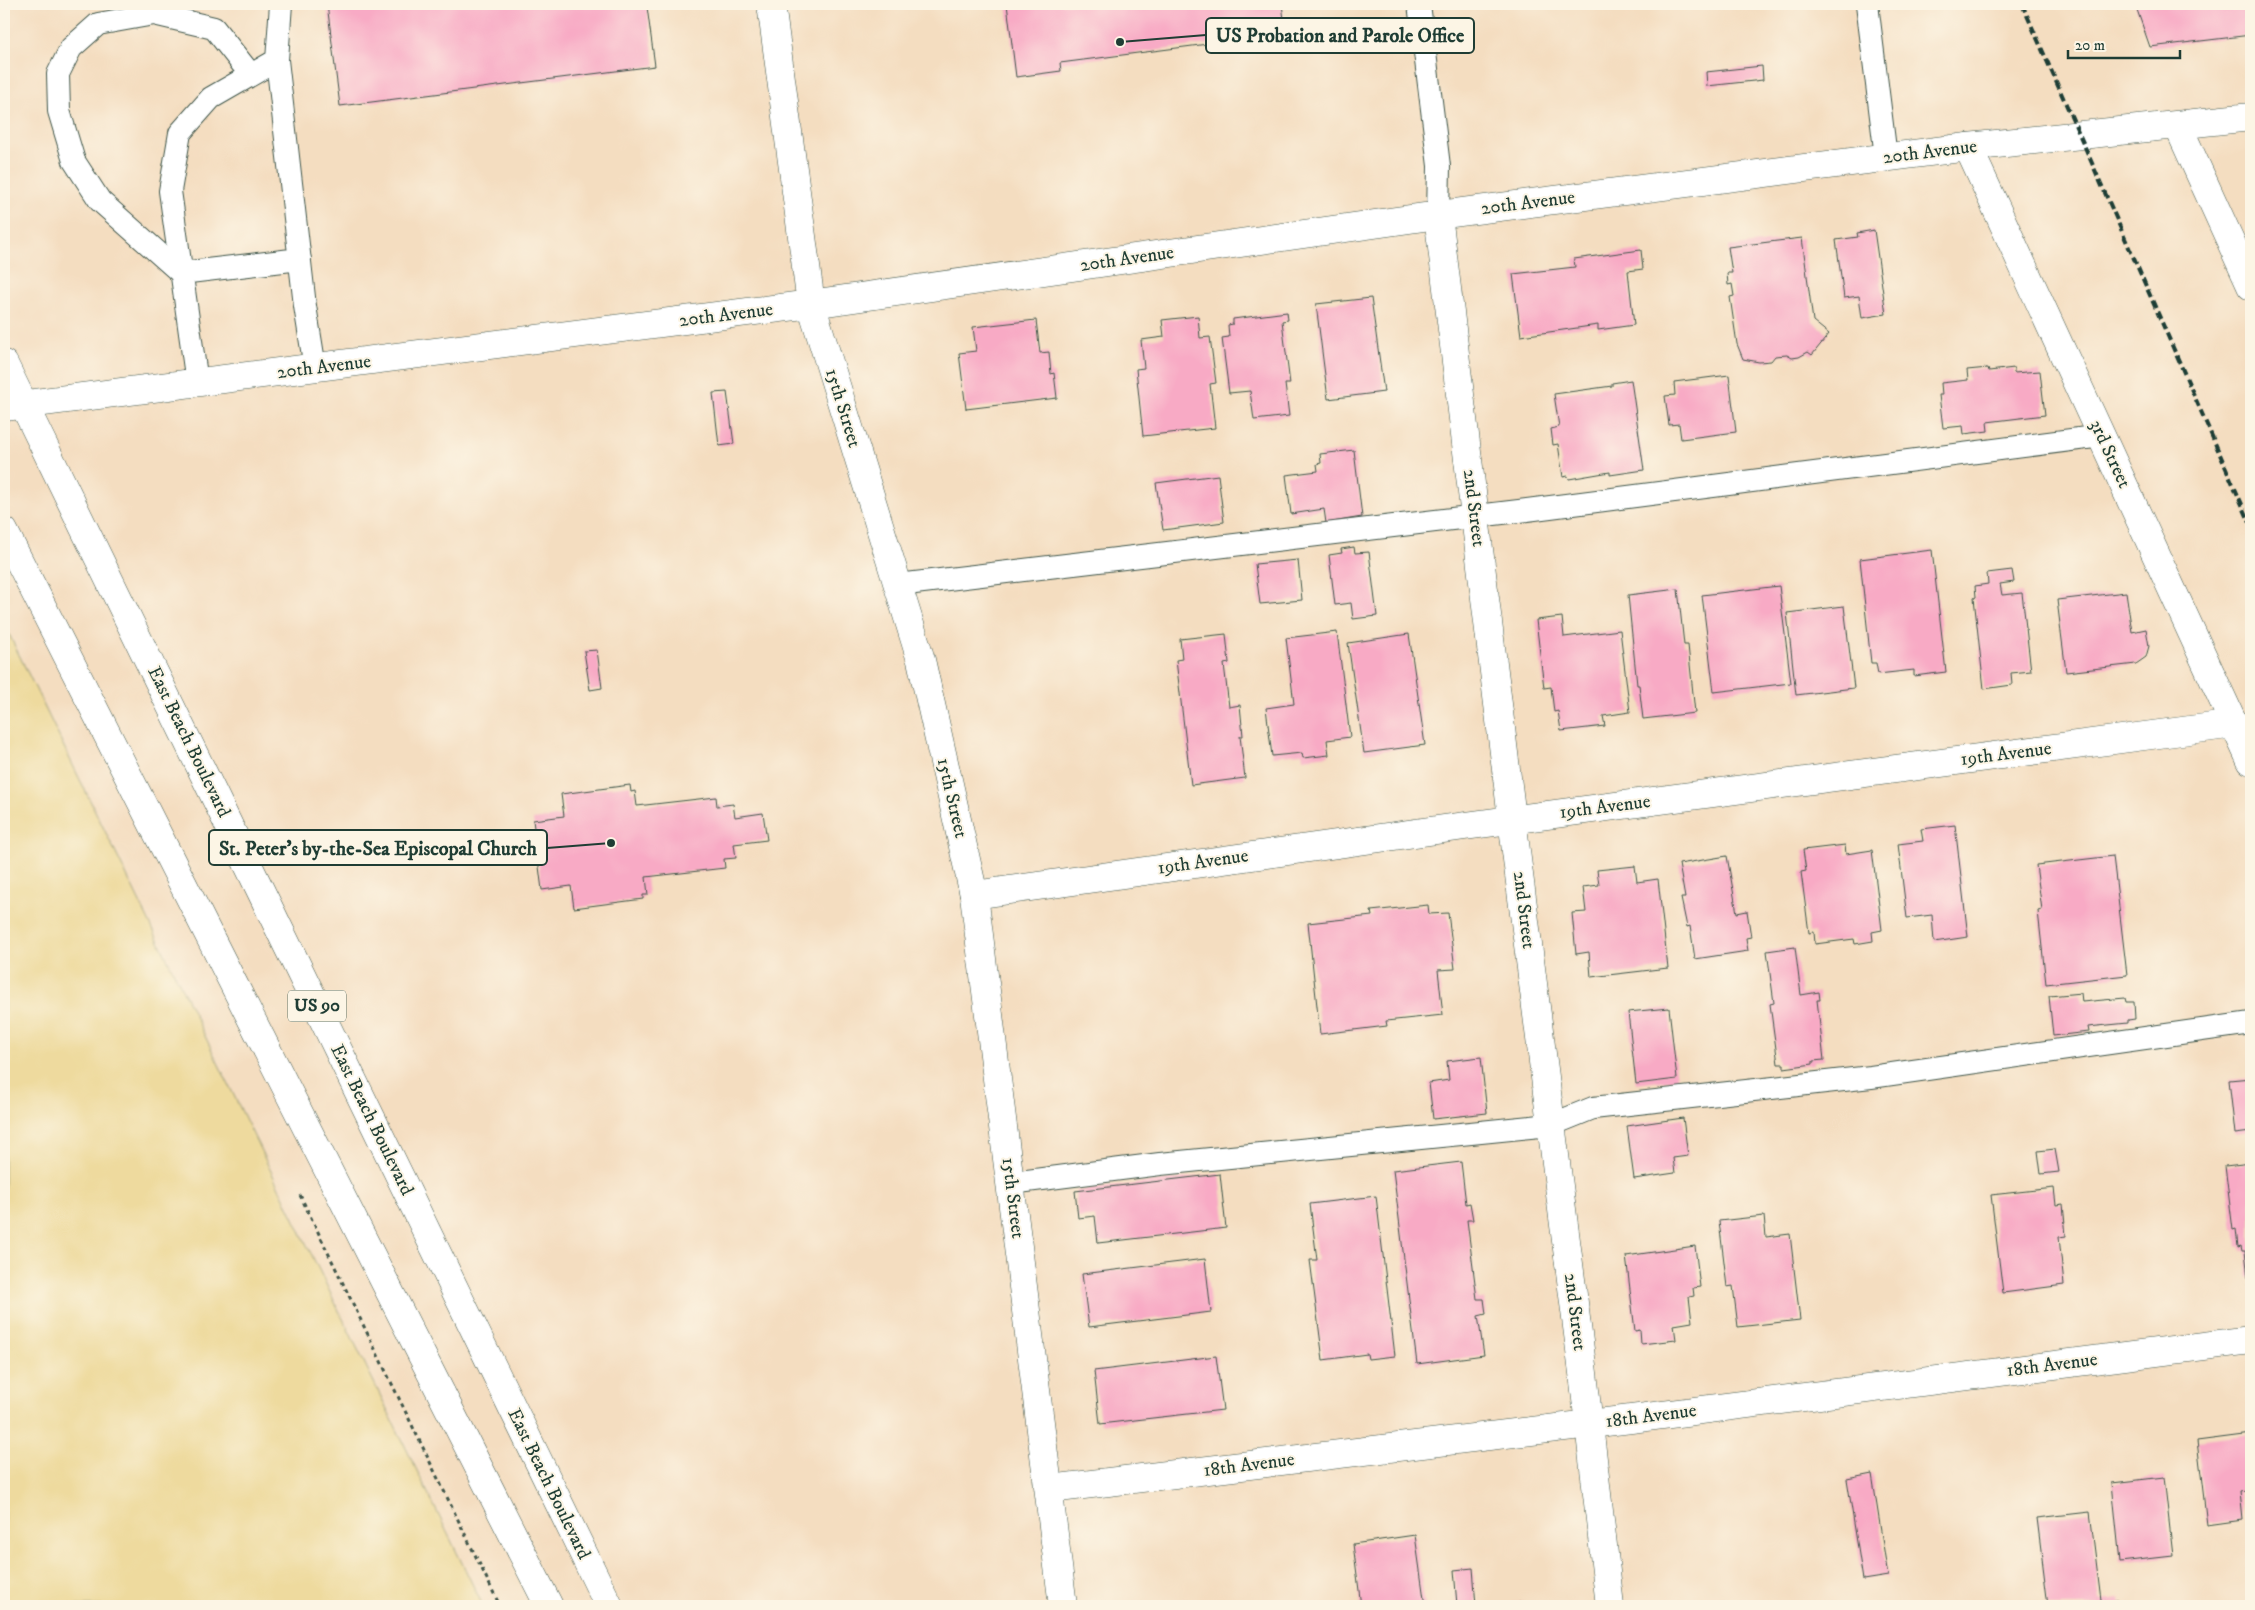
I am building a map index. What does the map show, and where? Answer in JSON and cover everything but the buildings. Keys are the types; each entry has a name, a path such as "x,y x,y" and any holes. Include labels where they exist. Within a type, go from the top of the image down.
{"street":[{"name":"15th Street","path":"771,4 811,304 921,660 974,895 1050,1489 1063,1606"},
{"name":"20th Avenue","path":"14,406 811,304 1438,214 1968,147 2251,117"},
{"path":"2178,126 2251,286"},
{"name":"3rd Street","path":"1968,147 2236,724 2251,761"},
{"name":"2nd Street","path":"1438,214 1610,1606"},
{"name":"East Beach Boulevard","path":"4,364 14,406 609,1606"},
{"path":"4,531 549,1606"},
{"name":"19th Avenue","path":"974,895 1512,819 2236,724"},
{"name":"18th Avenue","path":"1050,1489 1589,1424 2251,1340"}],"lane":[{"path":"281,4 278,60 304,306 315,368"},
{"path":"1419,4 1439,166 1438,214"},
{"path":"1867,4 1886,157"},
{"path":"251,76 214,28 154,14 98,24 71,48 58,74 59,110 74,161 100,201 181,273 300,259"},
{"path":"196,383 170,191 180,133 212,98 278,60"},
{"path":"898,585 1475,516 2102,436"},
{"path":"1011,1183 1160,1164 1551,1125 1593,1108 1872,1078 2251,1023"}],"sand":[{"path":"4,624 483,1606 4,1606"}],"railway":[{"path":"2022,4 2251,525"}],"place":[{"name":"US Probation and Parole Office","path":"1120,42"},
{"name":"St. Peter's by-the-Sea Episcopal Church","path":"611,843"}]}
